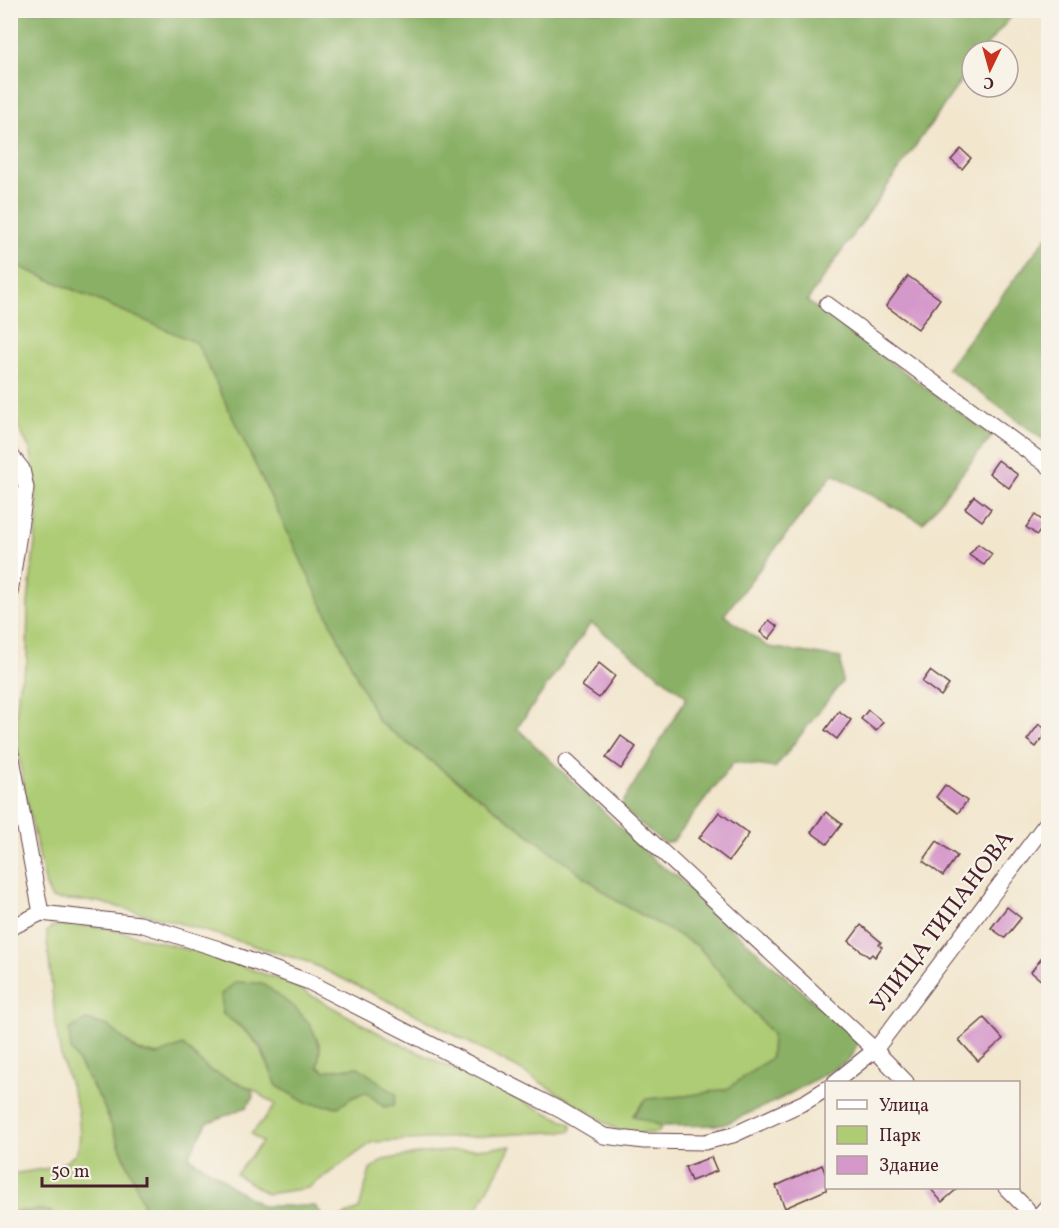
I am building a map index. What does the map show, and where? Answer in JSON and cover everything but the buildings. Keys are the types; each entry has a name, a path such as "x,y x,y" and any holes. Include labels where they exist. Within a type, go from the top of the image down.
{"street":[{"path":"827,304 1048,466"},
{"path":"10,454 21,468 26,488 10,593"},
{"path":"10,748 41,913"},
{"path":"566,762 874,1050 904,1081"},
{"name":"УЛИЦА ТИПАНОВА","path":"837,1081 874,1050 1048,821"},
{"path":"10,928 41,913 140,924 219,949 309,982 562,1111 604,1136 644,1142 705,1142 733,1135 807,1101 825,1090"},
{"path":"1007,1189 1027,1209 1029,1218"},
{"path":"1037,1218 1048,1204"}],"green space":[{"path":"11,11 1016,11 992,39 960,39 960,82 807,301 992,436 923,523 833,474 724,615 768,647 841,658 842,682 775,768 734,762 673,841 664,843 620,807 687,697 591,623 517,728 658,864 677,876 703,903 859,1042 848,1061 780,1099 723,1125 662,1126 633,1116 646,1099 685,1096 727,1089 771,1058 772,1034 698,946 617,901 378,721 197,343 11,263"},
{"path":"1048,235 1048,443 947,368"},
{"path":"11,263 197,342 378,721 617,901 698,946 772,1034 771,1058 727,1090 646,1099 633,1115 662,1126 657,1133 624,1134 519,1069 419,1016 308,962 172,921 99,902 52,899 46,886 25,794 18,751 16,716 19,685 27,663 28,603 38,516 31,451 14,420 11,420"},
{"path":"53,926 104,927 219,958 287,982 386,1037 571,1124 571,1131 373,1142 308,1188 267,1194 236,1174 262,1142 251,1134 276,1105 252,1089 209,1070 183,1046 158,1055 138,1051 108,1026 71,1050 102,1102 141,1198 146,1217 53,1218 51,1212 42,1210 11,1212 11,1174 66,1162 75,1154 79,1141 78,1113 61,1056 54,1013 47,942 47,932","holes":["223,1014 310,1024 320,1046 318,1067 325,1071 358,1067 395,1094 384,1107 366,1092 338,1107 271,1072 262,1052 252,1038"]},
{"path":"236,982 262,983 295,1008 310,1024 320,1047 318,1067 325,1071 358,1067 396,1094 394,1105 384,1107 366,1092 338,1107 306,1103 277,1086 261,1047 244,1029 223,1014 221,994"},
{"path":"86,1020 108,1026 138,1051 158,1055 183,1045 209,1070 252,1089 253,1097 247,1107 207,1123 189,1156 262,1206 315,1206 324,1217 146,1217 141,1198 102,1102 71,1050 69,1030"},
{"path":"511,1146 473,1217 341,1217 359,1209 370,1170 383,1160 423,1153"},
{"path":"42,1210 51,1212 53,1217 11,1217 11,1212"}]}
